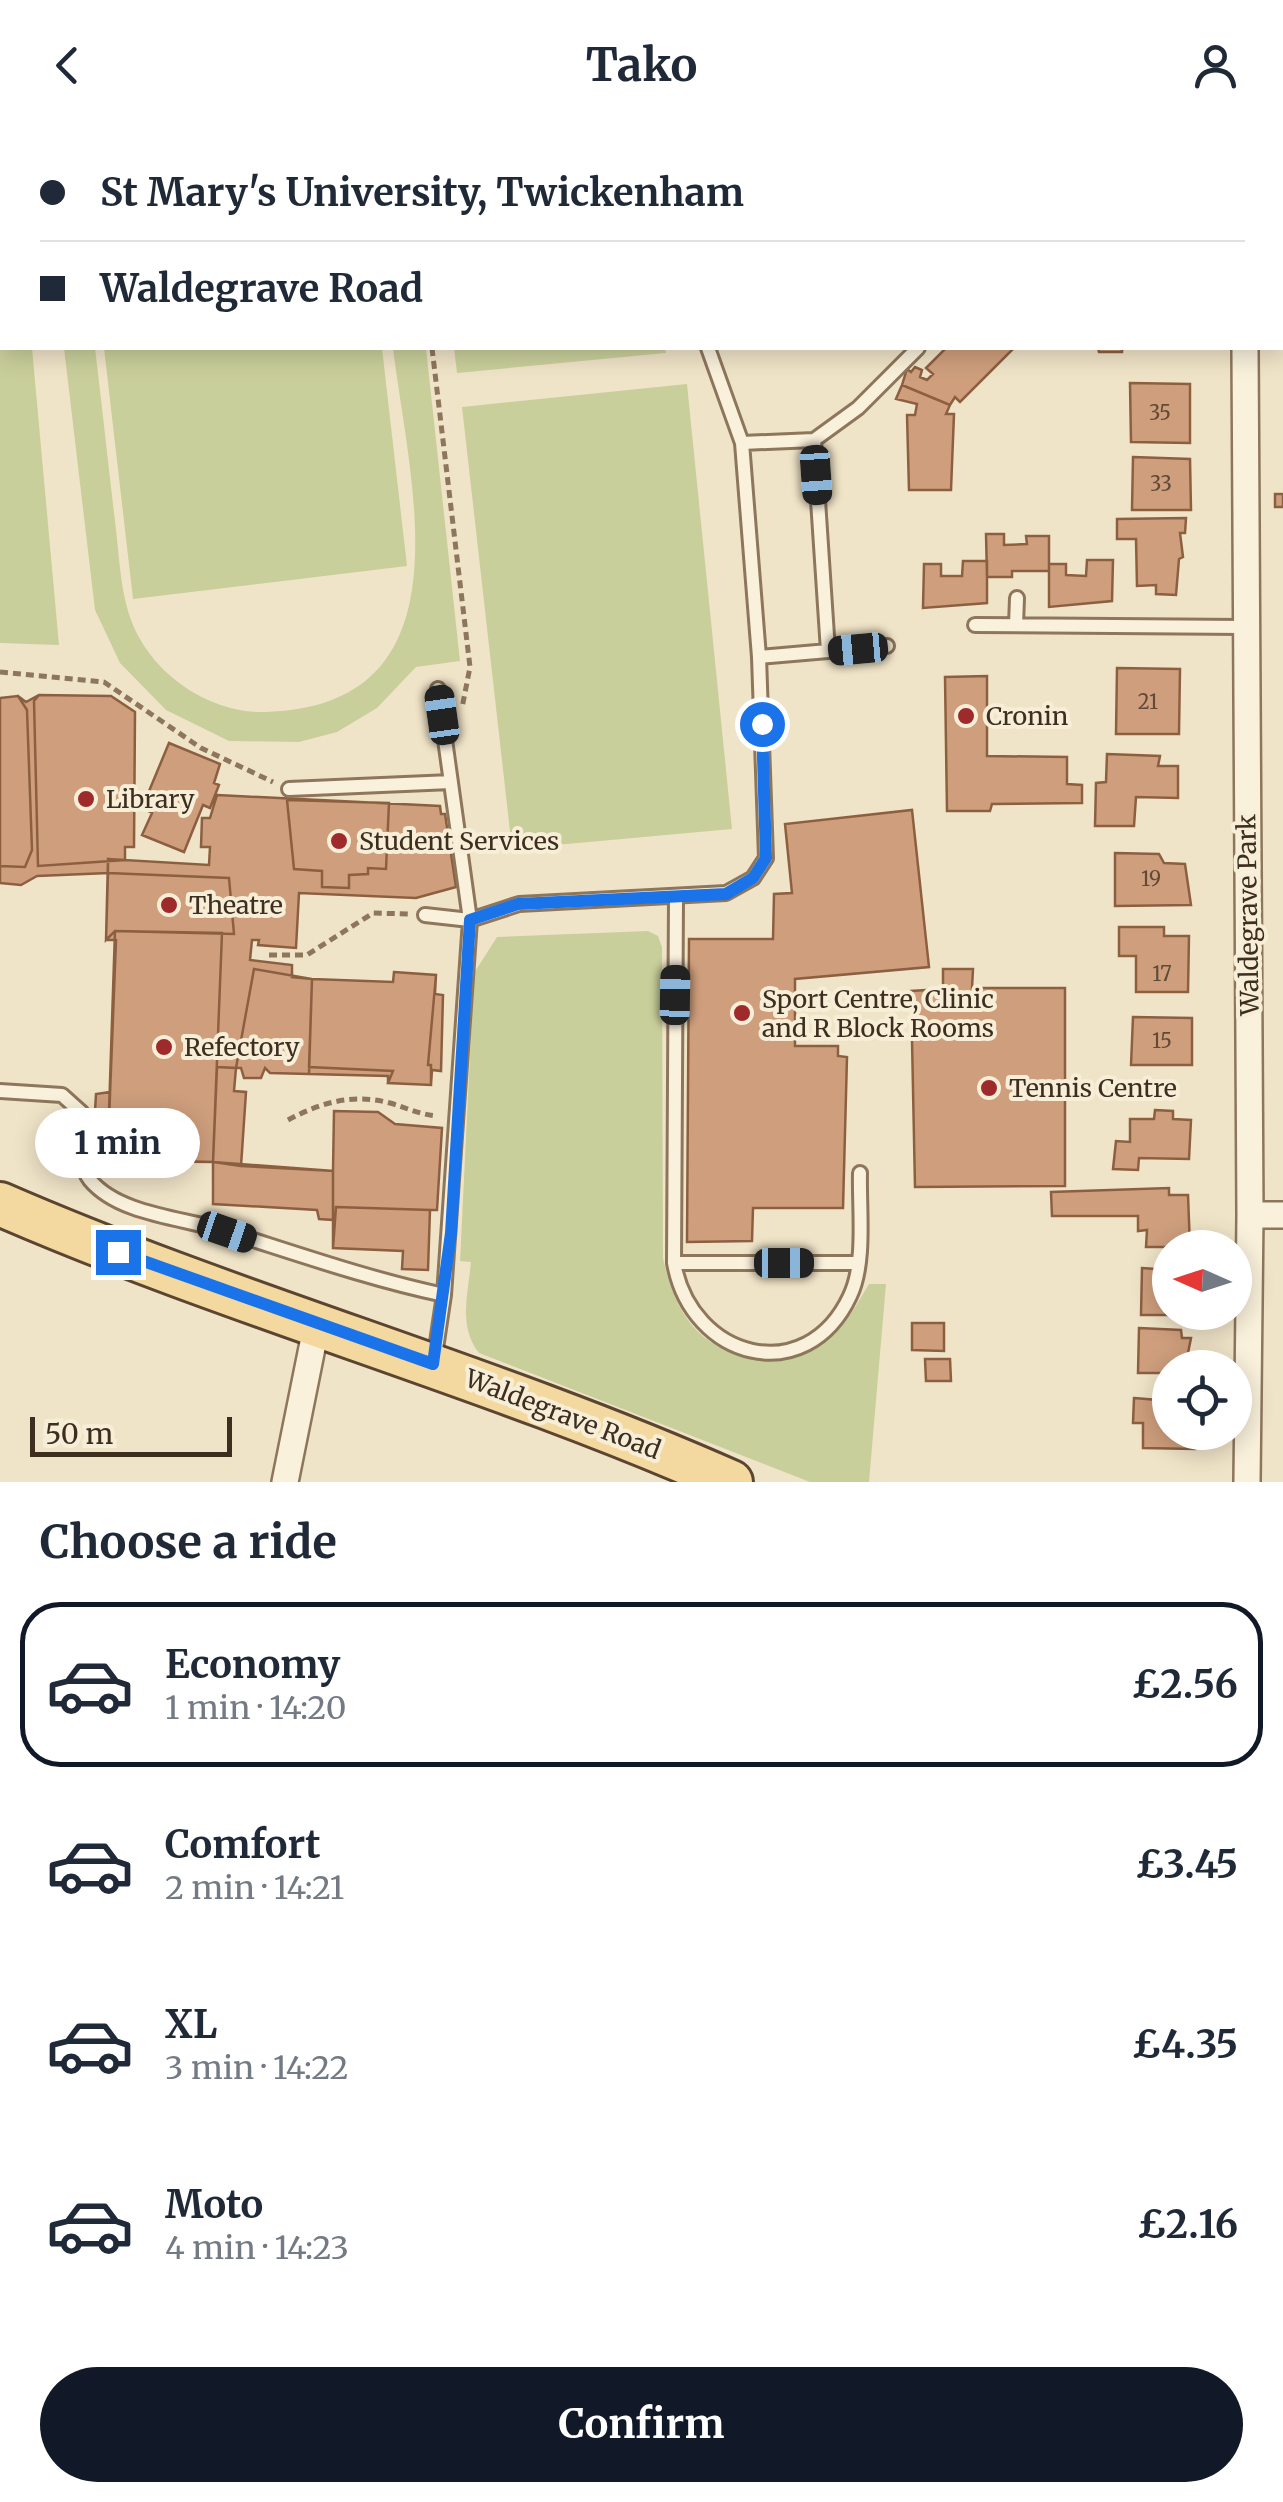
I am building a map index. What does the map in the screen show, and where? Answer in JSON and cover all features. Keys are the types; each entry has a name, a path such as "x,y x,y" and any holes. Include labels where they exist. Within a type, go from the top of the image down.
{"main road":[{"name":"Waldegrave Road","path":"0,1204 84,1240 433,1364 731,1482"}],"street":[{"name":"Waldegrave Park","path":"1245,350 1250,1215 1247,1482"},
{"path":"1250,1215 1283,1215"},
{"path":"286,1482 317,1324"}],"lane":[{"path":"425,915 470,920 518,904 726,894 753,878 766,858 759,656 742,444 709,350"},
{"path":"742,444 814,440 858,408 916,350"},
{"path":"814,440 828,651"},
{"path":"1016,625 1017,598"},
{"path":"975,625 1244,628"},
{"path":"759,656 887,646"},
{"path":"433,1364 444,1295 470,920 438,689"},
{"path":"289,789 451,782"},
{"path":"676,898 674,1263 679,1290 702,1326 724,1342 774,1353 797,1348 836,1319 852,1293 860,1173"},
{"path":"0,1091 62,1095 82,1113 82,1163 90,1180 133,1206 227,1232 356,1276 444,1295"},
{"path":"674,1263 857,1262"}],"path":[{"path":"432,350 470,668 456,739 445,740"},
{"path":"0,672 104,682 201,748 289,789"},
{"path":"269,955 307,955 373,912 425,915"},
{"path":"288,1120 326,1100 390,1103 410,1114 457,1117"}],"green space":[{"path":"0,350 32,350 59,645 0,643"},
{"path":"64,350 95,350 122,582 128,612 140,639 163,669 193,692 229,707 266,712 332,700 376,671 402,630 414,578 415,520 393,350 426,350 460,661 416,667 377,708 337,732 299,742 229,741 166,710 120,663 95,610"},
{"path":"104,350 382,350 407,566 133,599"},
{"path":"454,350 666,353 457,373"},
{"path":"687,384 732,829 512,849 462,407"},
{"path":"648,931 658,936 662,947 663,1258 675,1297 694,1328 722,1349 777,1358 801,1355 821,1345 843,1325 869,1284 886,1284 869,1482 810,1482 479,1353 468,1332 471,1262 460,1261 474,973 497,937"}],"building":[{"path":"944,350 1012,350 960,402 955,397 950,405 902,385 907,369 911,372 915,367 922,370 920,377 927,380 933,374 926,368"},
{"path":"1130,383 1190,384 1190,443 1131,442"},
{"path":"902,385 950,405 946,414 954,414 951,490 909,490 907,415 915,415 917,404 896,399"},
{"path":"1133,457 1190,459 1191,510 1132,510"},
{"path":"1275,494 1283,494 1283,507 1275,507"},
{"path":"1186,518 1185,533 1180,533 1183,557 1179,559 1176,595 1156,594 1156,585 1137,586 1136,539 1117,539 1117,519"},
{"path":"986,534 1004,534 1004,545 1027,544 1026,536 1049,536 1049,571 1012,571 1012,577 987,577"},
{"path":"1087,560 1113,560 1112,601 1049,607 1049,564 1066,564 1066,575 1086,576"},
{"path":"963,561 987,561 987,603 923,608 924,564 941,564 941,576 962,576"},
{"path":"1117,668 1180,669 1179,734 1116,734"},
{"name":"Cronin","path":"987,676 987,756 1067,757 1067,784 1082,785 1082,803 992,804 990,811 947,811 945,677"},
{"name":"Library","path":"39,695 111,696 135,712 134,847 125,847 125,860 108,859 108,873 37,876 21,885 0,883 0,698 18,696 26,702"},
{"name":"Library","path":"39,695 111,696 135,712 134,847 125,847 125,860 38,866 34,701"},
{"path":"18,696 27,710 32,850 25,867 0,866 0,698"},
{"path":"169,743 220,764 214,783 219,785 210,808 203,805 184,852 142,835 152,813 142,808"},
{"path":"1107,754 1160,756 1158,766 1178,766 1178,798 1136,797 1134,826 1095,826 1096,783 1106,782"},
{"path":"217,795 440,806 441,814 445,814 456,887 416,898 299,893 296,948 258,945 259,940 252,940 250,960 292,965 292,977 312,979 393,982 394,972 436,975 435,994 443,995 441,1071 432,1070 431,1085 388,1083 388,1076 270,1073 265,1068 261,1078 244,1078 241,1068 236,1068 234,1091 246,1092 241,1166 333,1171 334,1111 378,1112 395,1124 442,1128 437,1210 430,1210 428,1270 402,1269 403,1251 333,1248 333,1220 319,1219 317,1210 213,1204 213,1162 128,1160 127,1173 107,1172 116,940 106,940 108,859 209,865 210,847 201,847 202,818 210,818"},
{"name":"Student Services","path":"287,800 389,803 386,869 368,868 368,874 349,875 349,888 322,887 322,871 294,869"},
{"name":"Sport Centre, Clinic and R Block Rooms","path":"912,810 929,967 795,979 795,1046 838,1046 838,1056 847,1057 843,1208 753,1208 752,1241 687,1242 689,939 773,939 774,894 792,893 785,824"},
{"path":"1115,853 1159,854 1164,863 1185,864 1191,905 1115,906"},
{"name":"Theatre","path":"108,873 229,878 234,934 115,931 106,940"},
{"path":"1119,927 1164,927 1164,936 1189,936 1188,992 1136,992 1136,956 1119,956"},
{"name":"Refectory","path":"115,931 222,933 213,1162 121,1161 121,1173 107,1172"},
{"path":"254,969 312,979 309,1074 270,1073 265,1068 261,1078 244,1078 241,1068 236,1068"},
{"name":"Tennis Centre","path":"943,969 973,969 972,988 1065,988 1065,1186 915,1187 911,991 943,989"},
{"path":"394,972 436,975 428,1065 431,1085 388,1083 393,1071 309,1067 312,979 393,982"},
{"path":"1133,1017 1192,1018 1192,1065 1131,1065"},
{"path":"217,1067 236,1068 234,1091 246,1092 241,1166 213,1162"},
{"path":"110,1092 108,1146 93,1145 96,1094"},
{"path":"1155,1110 1173,1111 1173,1119 1191,1120 1189,1159 1139,1158 1138,1170 1113,1169 1116,1141 1130,1142 1130,1119 1154,1119"},
{"path":"213,1162 333,1171 333,1220 319,1219 317,1210 213,1204"},
{"path":"1169,1188 1169,1195 1188,1195 1189,1230 1152,1230 1152,1247 1146,1247 1147,1230 1138,1231 1138,1216 1052,1216 1051,1192"},
{"path":"336,1207 430,1210 428,1270 402,1269 403,1251 333,1248"},
{"path":"1142,1268 1152,1269 1152,1315 1141,1315"},
{"path":"912,1323 944,1323 944,1351 912,1350"},
{"path":"1139,1328 1181,1330 1182,1338 1191,1338 1189,1350 1152,1350 1152,1373 1138,1373"},
{"path":"925,1359 950,1359 951,1381 926,1381"},
{"path":"1134,1398 1152,1400 1152,1448 1143,1448 1143,1423 1133,1423"}],"place":[{"name":"Cronin","path":"966,716"},
{"name":"Library","path":"86,799"},
{"name":"Student Services","path":"339,841"},
{"name":"Theatre","path":"169,905"},
{"name":"Sport Centre, Clinic and R Block Rooms","path":"742,1013"},
{"name":"Refectory","path":"164,1047"},
{"name":"Tennis Centre","path":"989,1088"}],"route":[{"path":"118,1252 433,1364 451,1233 470,920 487,911 518,904 726,894 753,878 766,858 762,724"}]}
